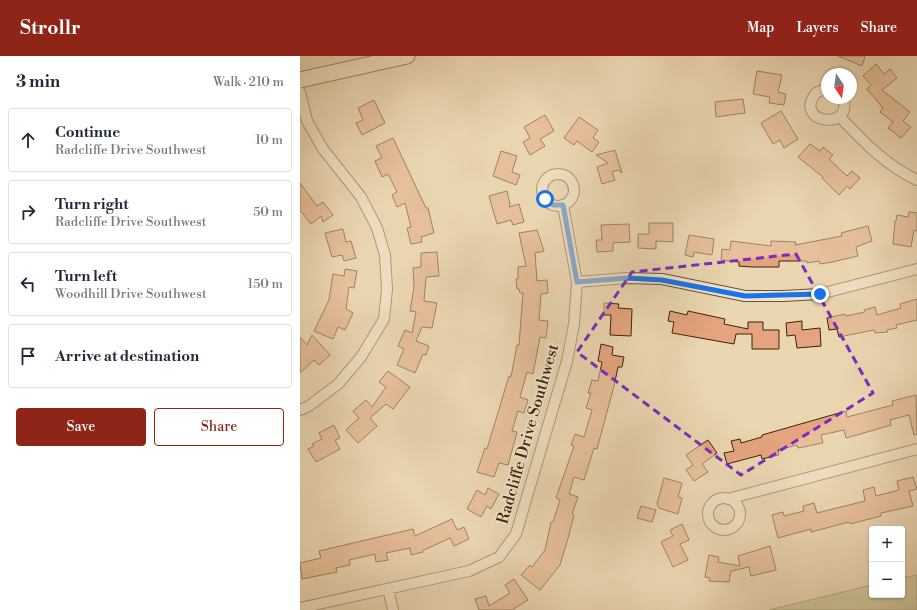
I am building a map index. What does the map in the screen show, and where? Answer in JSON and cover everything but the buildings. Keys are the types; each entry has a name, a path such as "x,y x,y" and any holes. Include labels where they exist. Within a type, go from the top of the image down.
{"street":[{"path":"300,80 407,56"},
{"path":"821,89 813,97 811,107 812,112 816,116 825,121 835,119 839,116 844,104"},
{"path":"300,92 307,121 323,149 361,197 377,228 385,255 387,289 384,319 361,357 338,384 309,406 300,410"},
{"path":"839,116 874,152 901,172 917,180"},
{"name":"Radcliffe Drive Southwest","path":"300,608 469,571 498,557 516,534 567,361 574,324 577,282 563,205"},
{"path":"577,282 627,278 662,280 745,296 783,296 820,294 917,269"},
{"path":"728,499 917,449"},
{"path":"388,589 393,610"}],"highlighted area":[{"path":"796,254 873,393 741,475 577,352 632,272"}],"green space":[{"path":"917,575 917,610 769,610 869,586 869,598 905,598 905,577"}],"route":[{"path":"545,199 548,203 553,205 563,205 577,282 627,278 662,280 745,296 820,294"}]}
